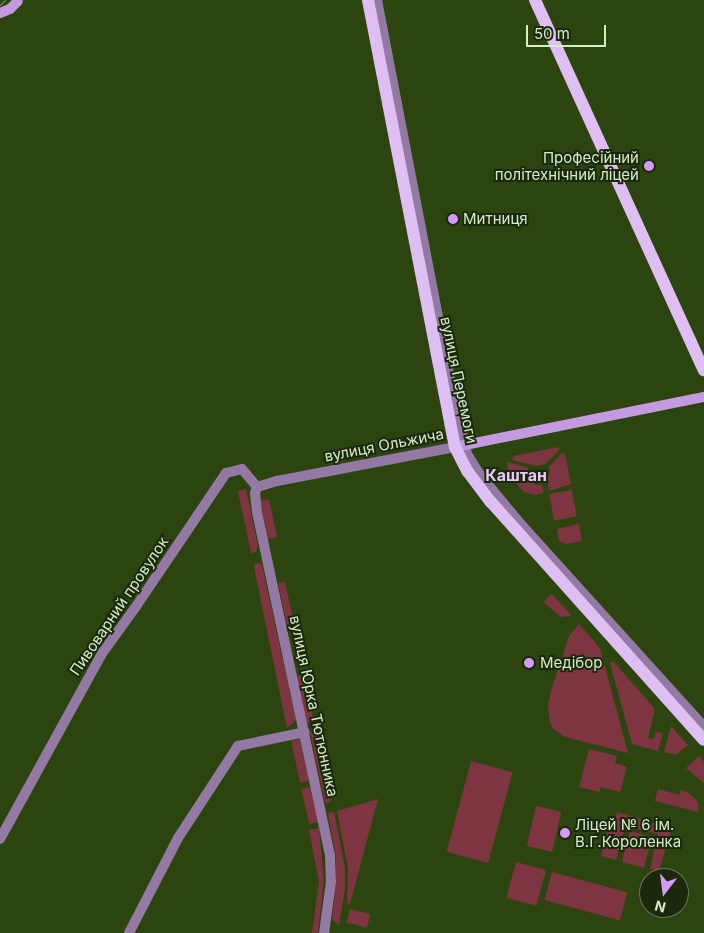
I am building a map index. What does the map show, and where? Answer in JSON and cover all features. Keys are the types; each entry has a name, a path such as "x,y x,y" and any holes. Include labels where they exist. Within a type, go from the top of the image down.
{"main road":[{"name":"вулиця Перемоги","path":"368,0 459,446 468,472 491,502 704,740"},
{"path":"535,0 704,370"}],"street":[{"path":"0,13 10,9 21,0"},
{"name":"вулиця Перемоги","path":"377,0 459,446 486,483 704,726"},
{"name":"вулиця Ольжича","path":"257,487 278,481 704,397"},
{"name":"Пивоварний провулок","path":"0,839 103,652 226,473 242,469 257,487"},
{"name":"вулиця Юрка Тютюнника","path":"257,487 254,493 257,512 330,856 331,882 324,933"},
{"path":"129,933 178,838 238,746 304,732"}],"shaded area":[{"path":"559,447 559,450 545,464 537,466 512,460 513,456"},
{"path":"562,453 565,454 571,484 549,491 547,477 550,472 549,467"},
{"path":"507,462 528,468 529,479 536,485 542,485 544,493 534,495 524,492 510,477"},
{"path":"246,489 258,546 256,552 251,553 238,491"},
{"path":"572,490 577,517 554,521 549,494"},
{"path":"269,499 277,537 268,539 260,501"},
{"path":"579,524 582,541 566,544 559,541 557,529"},
{"path":"259,563 262,565 296,720 287,728 256,577 254,564"},
{"path":"285,582 294,626 288,627 278,583"},
{"path":"552,594 570,616 561,617 543,602"},
{"path":"579,624 600,648 628,753 565,737 553,729 550,722 548,705 551,691 569,636"},
{"path":"613,661 655,709 648,738 654,739 656,732 663,733 658,751 632,744 610,663"},
{"path":"304,675 314,722 306,724 296,677"},
{"path":"671,726 688,745 676,755 664,752"},
{"path":"316,731 331,801 325,803 310,732"},
{"path":"300,739 309,781 300,783 291,741"},
{"path":"589,749 617,756 615,763 627,767 620,792 601,787 599,792 579,787"},
{"path":"699,756 704,762 704,783 686,768"},
{"path":"471,761 513,772 488,863 447,852"},
{"path":"310,787 318,822 309,824 301,789"},
{"path":"658,789 679,795 681,790 689,793 698,802 698,812 655,801"},
{"path":"378,799 350,904 347,903 348,868 337,811"},
{"path":"536,806 561,812 552,852 527,846"},
{"path":"334,812 345,868 345,889 339,925 332,919 336,884 336,857 328,813"},
{"path":"617,812 672,828 660,868 650,868 658,834 625,826 616,860 601,856 610,820 614,820"},
{"path":"319,828 324,881 318,933 312,933 319,881 309,830"},
{"path":"630,831 652,837 644,868 622,862"},
{"path":"516,862 546,870 536,906 506,898"},
{"path":"552,872 627,892 620,920 544,900"},
{"path":"350,909 370,914 367,928 347,923"}],"tram line":[{"path":"0,5 5,0"}],"place":[{"name":"Професійний політехнічний ліцей","path":"649,166"},
{"name":"Митниця","path":"453,219"},
{"name":"Медібор","path":"529,663"},
{"name":"Ліцей № 6 ім. В.Г.Короленка","path":"565,833"}],"district":[{"name":"Каштан","path":"516,475"}]}
